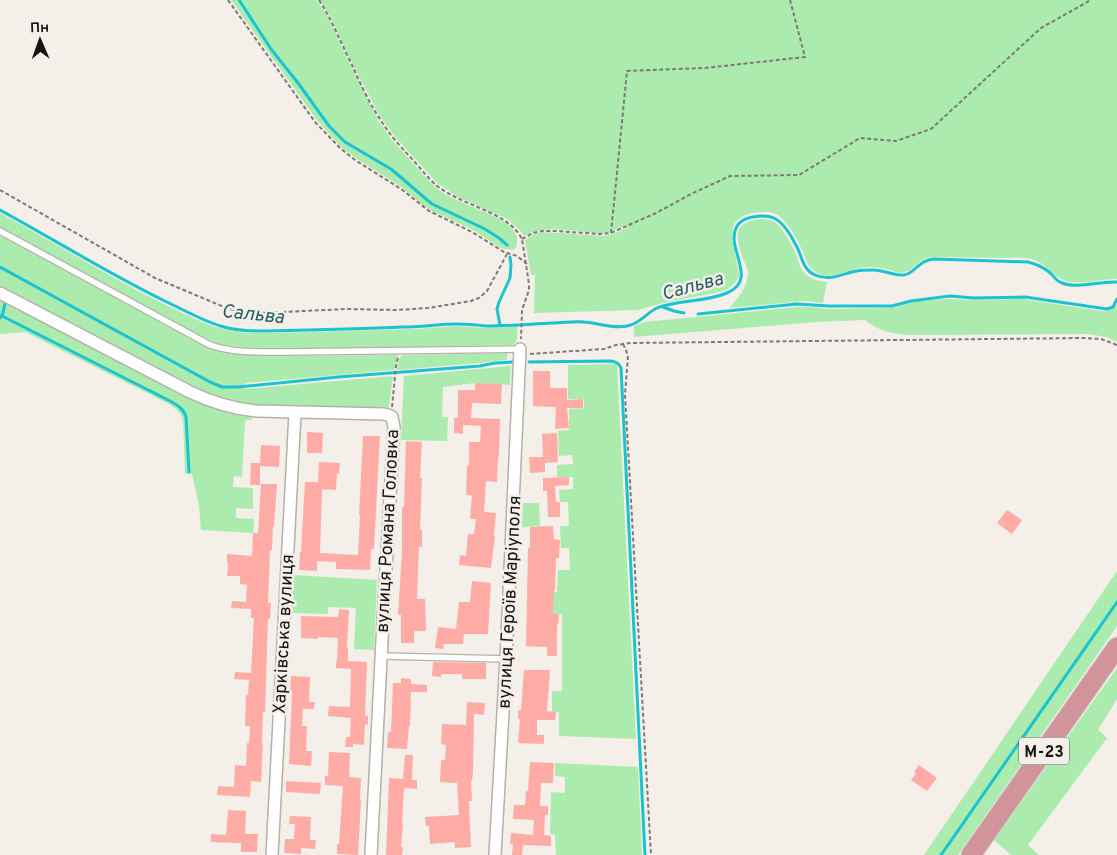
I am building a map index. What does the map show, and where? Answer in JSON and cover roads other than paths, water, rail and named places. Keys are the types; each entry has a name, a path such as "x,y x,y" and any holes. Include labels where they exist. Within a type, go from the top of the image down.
{"highway":[{"name":"М-23","path":"971,855 1117,647"}],"street":[{"name":"вулиця Романа Головка","path":"0,294 200,396 231,407 257,412 382,414 392,417 394,427 371,855"},
{"name":"вулиця Героїв Маріуполя","path":"495,855 520,352"},
{"name":"Харківська вулиця","path":"272,855 295,412"}],"lane":[{"path":"0,231 210,345 222,349 282,352 520,352"},
{"path":"381,656 506,659"}],"waterway":[{"name":"Сальва","path":"239,0 271,49 329,126 345,142 391,169 432,204 485,229 507,245"},
{"name":"Сальва","path":"0,210 106,270 197,317 244,331 458,324 494,326 576,322 616,327 632,325 657,308 665,305 719,296 736,287 741,280 740,262 734,235 737,226 740,222 750,217 760,216 771,217 780,222 791,236 807,269 815,275 826,278 867,270 904,275 924,262 934,259 1028,262 1042,267 1058,281 1068,285 1117,282"},
{"name":"Сальва","path":"500,325 497,309 510,278 510,257"},
{"path":"0,267 222,387 513,362"},
{"path":"698,314 797,304 892,306 911,301 950,296 974,298 1025,297 1107,309 1113,307 1117,299"},
{"path":"0,318 5,303"},
{"path":"663,307 684,313"},
{"path":"2,316 180,407 186,417 189,472"},
{"path":"529,362 611,361 617,363 621,368 645,855"},
{"path":"941,855 1117,602"}]}
